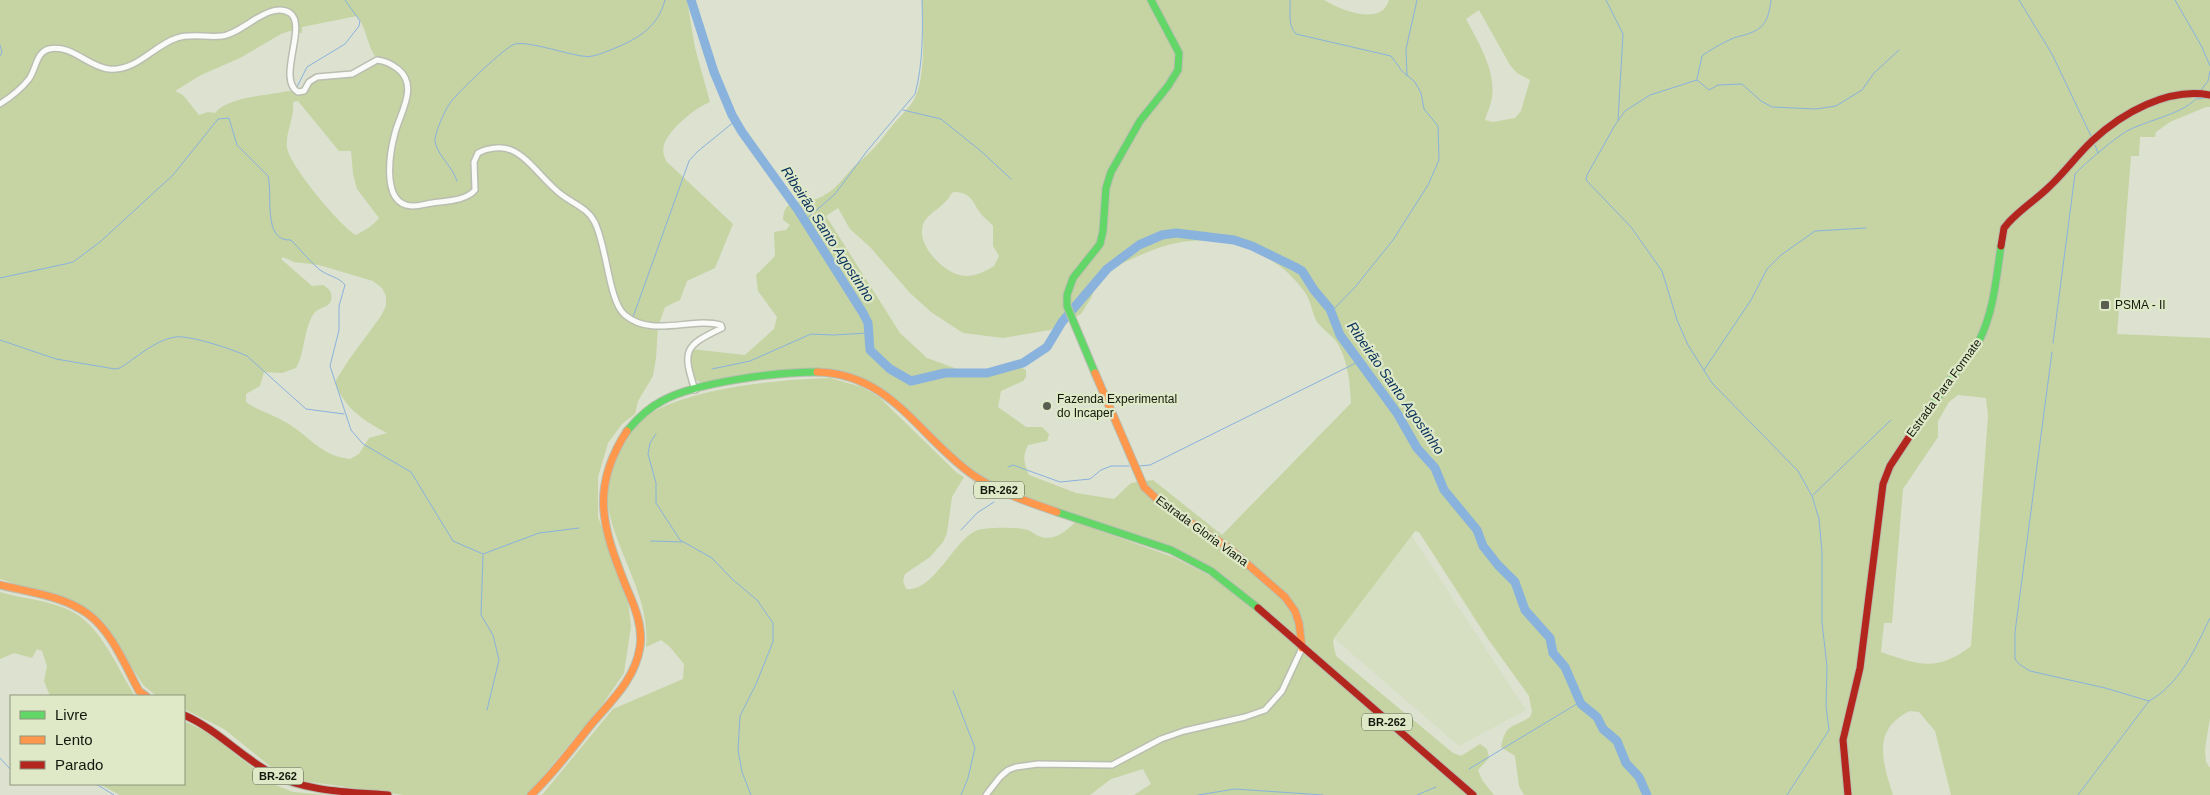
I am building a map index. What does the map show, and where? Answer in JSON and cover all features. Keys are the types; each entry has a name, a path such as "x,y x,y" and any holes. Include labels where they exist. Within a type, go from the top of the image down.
{"main road":[{"name":"Estrada Gloria Viana","path":"1151,0 1178,53 1180,63 1172,79 1138,122 1108,180 1101,242 1071,280 1067,294 1070,312 1144,486 1160,502 1229,548 1286,598 1295,611 1299,623 1302,648"},
{"name":"Estrada Para Formate","path":"1848,795 1843,740 1845,725 1860,668 1883,484 1890,466 1911,432 1979,341 1987,325 1992,308 2004,228 2012,216 2049,186 2107,128 2179,93 2196,92 2209,94"},
{"name":"BR-262","path":"532,795 548,780 625,686 638,657 641,646 639,624 633,602 609,544 601,510 606,479 614,456 635,420 665,399 695,390 813,372 835,373 868,383 897,403 958,463 977,478 1003,491 1138,537 1193,560 1237,589 1302,648 1473,795"},
{"path":"0,585 66,604 88,614 109,639 139,690 145,695"},
{"name":"BR-262","path":"185,715 204,724 270,773 307,786 329,790 388,795"}],"street":[{"path":"0,104 24,85 32,75 39,55 49,49 57,48 72,52 98,66 112,69 131,65 165,43 180,37 228,36 263,12 275,10 288,11 292,15 295,27 290,76 292,87 298,92 304,91 309,82 317,77 352,74 377,60 388,62 402,72 408,91 394,134 390,165 392,193 399,202 411,206 466,197 475,190 473,169 476,154 485,149 500,148 512,150 562,196 586,210 601,239 614,294 623,314 637,321 659,325 721,325 722,328 697,340 688,352 687,363 695,390"},
{"path":"986,795 1008,770 1023,765 1112,765 1161,739 1184,731 1245,717 1264,710 1282,691 1302,648"}],"shaded area":[{"path":"1411,535 1526,710 1459,746 1334,638"}],"green space":[{"path":"0,0 687,0 695,48 710,102 690,114 677,126 663,147 664,153 666,161 733,224 715,268 687,281 680,300 665,307 658,327 653,376 638,401 635,414 622,424 608,443 598,477 598,517 627,594 631,626 624,673 600,708 527,795 404,795 297,780 281,775 224,729 185,710 185,695 156,695 144,686 100,620 28,588 0,579","holes":["357,16 371,50 377,58 356,75 316,78 296,92 288,91 249,97 229,103 215,113 208,112 199,115 183,95 175,91 201,75 240,58 281,34 290,31 302,33 302,27","298,101 339,151 351,151 353,174 357,189 379,218 371,226 356,235 339,220 317,195 290,157 287,142 293,113 293,102","283,257 294,262 319,265 373,281 382,288 386,296 386,306 381,316 335,382 343,399 355,412 387,433 369,438 359,454 350,459 330,454 287,423 246,402 246,394 260,386 264,372 282,373 296,368 302,354 311,318 315,312 328,305 331,301 331,293 327,288 323,285 312,286 281,259"]},
{"path":"922,0 1324,0 1350,12 1370,15 1378,13 1385,8 1389,0 2210,0 2210,107 2170,122 2156,132 2155,137 2140,137 2139,156 2131,156 2117,334 2210,338 2210,718 2205,749 2206,762 2210,768 2210,795 1951,795 1935,731 1919,712 1910,711 1898,718 1890,727 1885,737 1883,747 1884,758 1893,795 1524,795 1519,786 1515,756 1501,747 1507,730 1530,717 1532,712 1529,696 1488,639 1419,532 1415,531 1334,638 1336,656 1453,753 1461,756 1480,744 1487,749 1489,758 1478,770 1482,780 1494,795 1478,795 1221,573 1001,488 966,468 907,411 837,370 706,385 694,379 688,372 691,349 745,355 774,329 777,317 758,291 756,275 775,256 774,232 786,230 790,225 783,220 784,212 788,206 792,203 817,199 833,190 876,146 915,98 921,75 923,49","holes":["1479,10 1510,65 1517,73 1530,80 1521,111 1515,118 1493,122 1485,120 1490,106 1493,87 1485,56 1466,19","959,192 968,196 993,226 993,246 999,256 994,266 977,274 966,276 951,271 936,260 925,245 922,230 925,221 943,205 952,193","838,208 850,229 870,247 910,293 931,312 963,333 1003,338 1050,330 1081,314 1091,298 1102,273 1161,247 1181,242 1202,240 1241,246 1277,264 1293,278 1306,294 1317,322 1336,341 1344,358 1348,373 1351,403 1222,535 1153,480 1131,483 1114,499 1076,493 1029,475 1024,460 1028,445 1047,441 1049,434 1042,427 1026,427 998,407 1001,391 1023,381 1026,377 1026,370 1017,366 1007,366 971,374 927,358 900,333 826,216","1958,395 1986,398 1988,416 1971,646 1948,660 1928,664 1917,663 1881,652 1884,623 1892,623 1903,489 1938,437 1938,421 1949,402"]},
{"path":"830,378 862,387 879,397 957,473 964,477 952,497 947,533 943,542 930,557 905,574 903,581 906,589 916,588 926,582 969,535 982,529 1024,529 1038,536 1049,538 1059,535 1075,522 1173,557 1218,580 1280,630 1469,795 1134,795 1151,784 1143,769 1111,779 1090,795 542,795 613,709 683,679 684,664 670,647 661,640 646,647 644,612 609,512 610,478 617,455 625,439 637,424 653,412 675,402 701,394 757,384"},
{"path":"0,592 54,604 71,611 92,627 108,649 134,695 50,695 44,681 47,666 42,651 37,649 32,658 14,653 0,659"},
{"path":"185,721 207,732 275,785 293,792 328,795 120,795 101,785 185,785"}],"waterway":[{"path":"297,87 307,67 345,44 359,26 360,21 345,0"},
{"path":"457,181 437,147 435,142 436,134 450,103 492,61 515,44 538,46 582,56 608,51 644,33 657,19 665,0"},
{"name":"Ribeirão Santo Agostinho","path":"691,0 714,72 732,115 798,210 863,313 868,323 870,350 890,369 911,381 945,373 987,373 1023,363 1047,347 1062,322 1107,269 1139,245 1162,235 1176,233 1234,240 1252,246 1302,271 1314,290 1330,309 1340,335 1397,413 1417,448 1435,468 1444,490 1477,530 1483,546 1515,582 1525,610 1550,638 1553,653 1565,667 1581,704 1597,717 1603,729 1617,741 1626,763 1639,777 1647,795"},
{"path":"804,221 835,194 867,151 915,94 921,59 922,0"},
{"path":"1290,0 1290,22 1296,34 1391,56 1402,71 1415,82 1421,93 1424,109 1438,126 1439,160 1428,185 1393,240 1356,286 1331,312"},
{"path":"1407,76 1406,49 1417,0"},
{"path":"1606,0 1623,34 1618,120"},
{"path":"1697,79 1702,56 1724,42 1758,30 1768,16 1771,0"},
{"path":"2019,0 2052,54 2091,136"},
{"path":"2175,0 2202,47 2210,66"},
{"path":"0,45 2,52 0,56"},
{"path":"1697,80 1709,90 1718,85 1742,84 1761,101 1772,107 1816,109 1836,106 1862,90 1874,73 1899,50"},
{"path":"2201,90 2208,81 2210,71"},
{"path":"1697,80 1650,95 1625,111 1615,125 1586,180 1631,227 1662,271 1677,320 1688,345 1712,383 1798,471 1812,496 1819,519 1822,552 1822,622 1827,667 1826,706 1829,730 1787,795"},
{"path":"2053,343 2075,174 2101,150 2124,133 2137,126 2176,112 2193,102 2198,96"},
{"path":"2197,99 2210,98"},
{"path":"903,110 941,119 982,152 1011,179"},
{"path":"0,278 73,262 100,242 173,175 218,119 229,118 237,145 268,176 270,215 276,233 282,239 291,240 320,270 340,280 345,285 339,306 339,330 330,366 351,430 363,444 411,472 453,541 483,554 539,533 579,528"},
{"path":"633,317 689,161 697,152 735,121"},
{"path":"2095,145 2098,153"},
{"path":"1704,370 1751,300 1767,269 1781,255 1815,231 1866,228"},
{"path":"712,369 750,361 811,334 868,333"},
{"path":"0,340 56,359 115,369 120,368 146,350 168,339 182,337 200,340 247,356 306,409 344,414"},
{"path":"2052,352 2015,632 2015,659 2030,671 2105,688 2149,701"},
{"path":"1139,466 1150,465 1360,361"},
{"path":"1813,495 1891,420"},
{"path":"656,434 650,443 648,454 656,483 656,503 680,540 712,558 732,579 757,600 773,623 773,642 756,684 740,716 738,750 742,772 751,795"},
{"path":"1008,467 1013,465 1060,482 1090,479 1101,470 1111,466 1129,466"},
{"path":"961,530 977,513 994,502"},
{"path":"651,541 682,542"},
{"path":"483,555 481,615 493,635 499,660 487,710"},
{"path":"2078,795 2149,701 2170,685 2186,665 2210,618"},
{"path":"953,691 975,748 968,778 961,795"},
{"path":"1469,769 1580,702"},
{"path":"0,758 10,769"},
{"path":"98,785 114,795"},
{"path":"1417,795 1436,787"},
{"path":"1198,795 1235,789 1323,795"}],"traffic: fast":[{"path":"1095,373 1067,306 1067,295 1073,278 1100,244 1103,231 1106,188 1111,172 1140,121 1168,86 1178,70 1179,53 1151,0"},
{"path":"1915,428 1979,341 1991,306 2001,246"},
{"path":"627,431 643,414 657,404 695,388 759,376 817,372"},
{"path":"1057,512 1171,550 1211,571 1258,608"}],"traffic: slow":[{"path":"817,372 843,375 865,383 885,395 973,475 1003,492 1057,512"},
{"path":"1095,373 1144,487 1160,502 1229,548 1285,597 1295,611 1299,623 1302,648"},
{"path":"531,795 621,690 637,659 641,640 639,625 606,528 604,509 604,491 608,472 615,452 627,431"},
{"path":"0,585 57,599 88,614 97,621 111,639 139,691 145,695"}],"traffic: jam":[{"path":"2001,246 2004,228 2009,222 2050,186 2092,141 2117,121 2131,112 2162,99 2178,95 2210,95"},
{"path":"1848,795 1843,740 1860,668 1883,484 1890,466 1915,428"},
{"path":"1258,608 1473,795"},
{"path":"185,716 208,728 260,766 284,779 313,788 388,795"}],"place":[{"name":"PSMA - II","path":"2105,305"},
{"name":"Fazenda Experimental do Incaper","path":"1047,406"}]}
